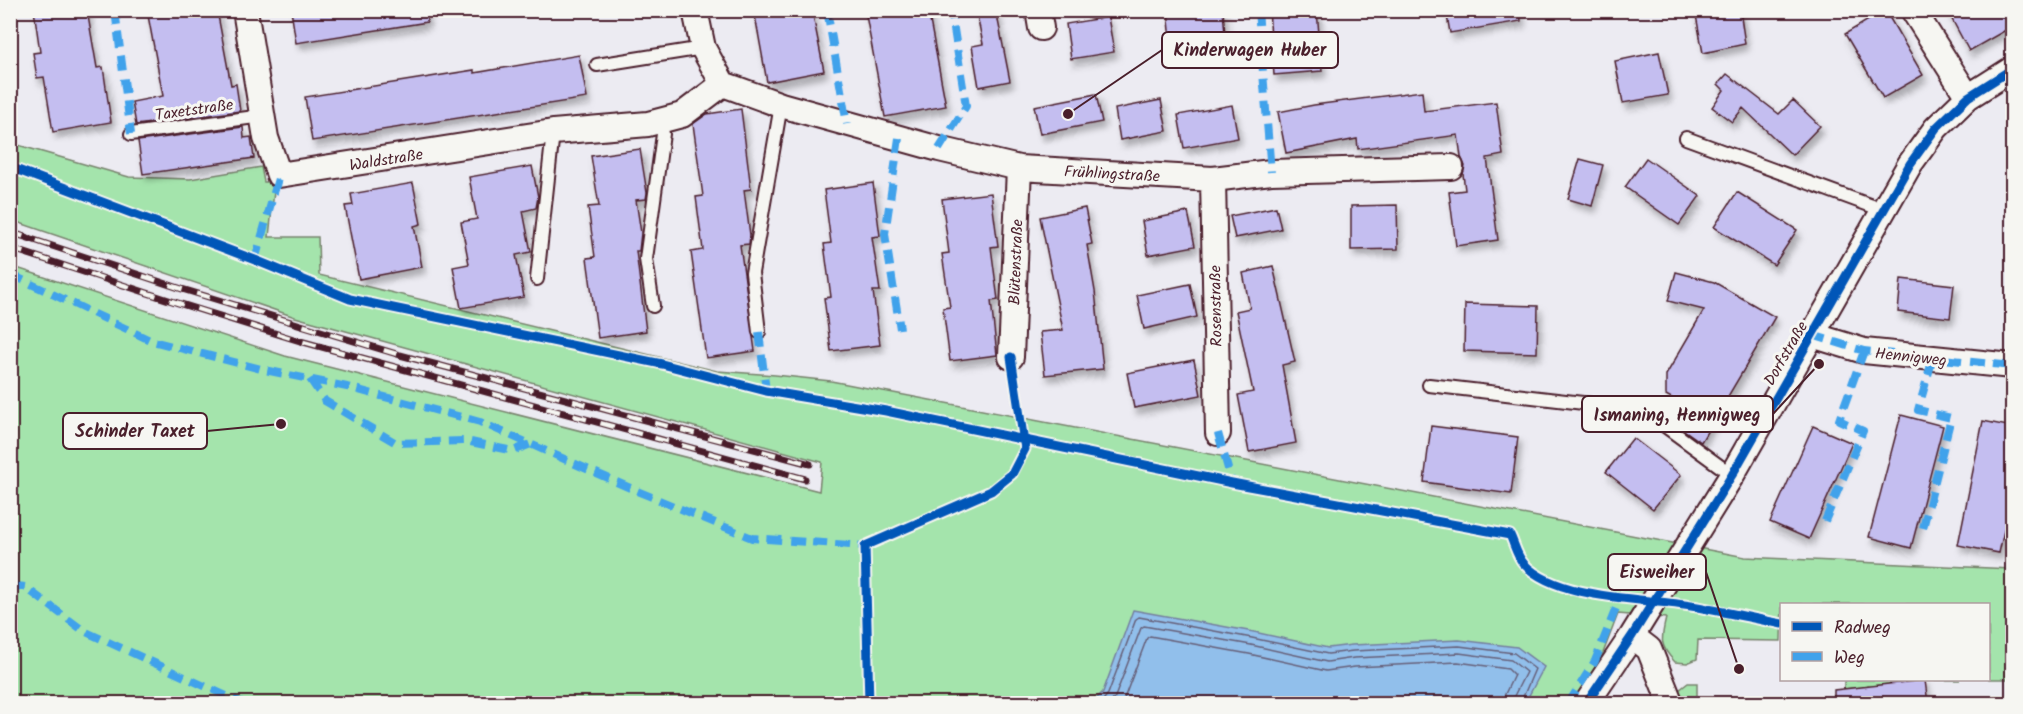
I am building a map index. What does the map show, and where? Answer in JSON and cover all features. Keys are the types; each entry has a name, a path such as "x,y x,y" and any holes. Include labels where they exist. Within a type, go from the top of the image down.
{"street":[{"name":"Waldstraße","path":"245,10 266,138 279,175 553,132 660,121 682,115 723,84"},
{"path":"695,10 703,48 723,84"},
{"path":"1913,10 1968,97"},
{"name":"Dorfstraße","path":"1586,704 1632,636 1732,475 1910,164 1936,128 1968,97 2013,69"},
{"name":"Frühlingstraße","path":"723,84 781,105 939,149 1019,168 1213,179 1271,172 1451,167"},
{"name":"Blütenstraße","path":"1011,357 1019,168"},
{"name":"Rosenstraße","path":"1213,179 1218,433"},
{"name":"Hennigweg","path":"1812,335 1864,351 2013,366"},
{"path":"1632,636 1649,649 1671,704"}],"lane":[{"path":"597,65 703,48"},
{"path":"759,332 752,273 781,105"},
{"name":"Taxetstraße","path":"131,134 262,116"},
{"path":"653,306 646,259 663,134 660,121"},
{"path":"537,279 553,132"},
{"path":"1686,138 1883,210"},
{"path":"1429,385 1643,410 1732,475"}],"green space":[{"path":"11,143 129,177 190,179 261,167 264,182 275,182 269,237 318,237 319,275 717,371 831,381 1745,557 2012,569 2012,679 1990,679 1990,603 1780,603 1780,641 1698,640 1697,659 1687,663 1675,662 1664,647 1662,637 1666,618 1618,614 1600,661 1574,703 11,703 11,266 285,356 819,491 822,462 295,317 11,220"},
{"path":"1844,681 1916,681 1844,689"},
{"path":"1688,683 1697,683 1697,703 1681,703 1679,690"}],"water":[{"path":"1133,610 1328,648 1459,640 1517,647 1544,667 1525,703 1092,703 1103,692"}],"building":[{"path":"34,10 87,10 97,68 103,67 111,122 53,132 44,77 37,78 33,53 40,52"},
{"path":"147,10 217,10 231,85 236,84 240,111 136,125 132,102 163,96"},
{"path":"291,10 426,10 427,22 296,43"},
{"path":"754,10 812,10 824,71 767,82"},
{"path":"865,10 928,10 946,106 885,117"},
{"path":"976,10 996,10 1010,81 979,87 972,46 983,44"},
{"path":"1168,10 1223,10 1226,47 1172,51"},
{"path":"1269,10 1317,10 1322,71 1274,75"},
{"path":"1446,10 1520,10 1521,21 1450,33"},
{"path":"1695,10 1740,10 1745,44 1703,53"},
{"path":"1885,10 1923,75 1883,98 1845,34"},
{"path":"1947,10 2013,10 2013,26 1969,51"},
{"path":"1108,17 1114,52 1071,59 1066,24"},
{"path":"1659,52 1668,95 1623,103 1615,61"},
{"path":"579,55 587,98 312,141 305,97 474,70 474,73"},
{"path":"1727,74 1779,114 1793,100 1820,126 1792,155 1743,108 1732,122 1712,107 1724,90 1718,84"},
{"path":"1422,91 1424,111 1496,102 1503,155 1487,158 1498,240 1456,246 1449,192 1465,190 1463,174 1465,166 1461,157 1458,135 1358,149 1357,139 1286,153 1278,112"},
{"path":"1096,94 1102,122 1040,134 1034,106"},
{"path":"1161,100 1167,131 1120,140 1115,109"},
{"path":"1232,105 1238,138 1184,148 1178,115"},
{"path":"741,109 751,189 744,190 750,235 749,244 740,245 755,351 706,358 691,252 703,250 696,197 703,196 693,124 707,114"},
{"path":"243,127 244,138 251,137 254,158 143,174 138,141"},
{"path":"640,149 647,193 646,199 636,200 641,233 639,251 636,251 646,331 598,338 587,258 595,257 588,207 599,206 591,156"},
{"path":"1646,158 1700,196 1679,225 1625,187"},
{"path":"1580,159 1603,165 1592,206 1568,199"},
{"path":"532,166 538,197 536,208 523,211 531,252 516,255 524,297 461,308 453,267 469,264 461,222 477,219 469,177"},
{"path":"413,183 421,224 414,226 422,267 359,279 345,206 353,205 351,194"},
{"path":"873,183 880,236 872,237 880,291 873,291 880,345 831,351 824,298 831,297 824,244 831,243 824,190"},
{"path":"1737,192 1797,230 1774,265 1714,227"},
{"path":"991,193 998,246 991,247 998,300 991,301 997,355 950,361 943,308 950,307 942,254 949,253 942,199"},
{"path":"1397,205 1398,249 1351,250 1351,206"},
{"path":"1276,207 1281,229 1235,238 1230,216"},
{"path":"1085,208 1092,244 1087,245 1095,291 1103,369 1045,375 1040,332 1063,330 1040,217"},
{"path":"1188,212 1195,246 1148,255 1142,221"},
{"path":"1273,266 1295,362 1282,365 1296,443 1249,452 1238,395 1253,392 1236,311 1250,308 1243,273"},
{"path":"1676,272 1714,282 1775,317 1701,442 1677,425 1688,407 1666,395 1666,375 1704,310 1668,301"},
{"path":"1901,279 1954,285 1950,318 1898,312"},
{"path":"1190,284 1197,317 1144,329 1137,295"},
{"path":"1465,304 1538,306 1537,353 1464,351"},
{"path":"1194,360 1201,395 1134,408 1127,373"},
{"path":"1901,415 1943,426 1911,548 1869,537"},
{"path":"1983,421 2013,427 2013,490 1999,553 1958,545"},
{"path":"1431,426 1518,437 1511,494 1424,482"},
{"path":"1813,426 1852,443 1809,539 1770,522"},
{"path":"1633,438 1681,475 1653,509 1606,472"},
{"path":"1925,681 1928,704 1834,704 1834,690"}],"railway":[{"path":"10,232 182,289 400,355 810,464"},
{"path":"10,248 300,341 805,479"}],"marked path":[{"path":"115,10 131,134"},
{"path":"827,10 847,124"},
{"path":"939,149 966,106 951,10"},
{"path":"1258,10 1271,172"},
{"path":"899,138 885,234 900,329"},
{"path":"255,260 279,175"},
{"path":"10,274 152,341 265,370 347,387 480,422 637,491 752,538 865,546"},
{"path":"759,332 766,391"},
{"path":"1812,335 1864,351 2012,366"},
{"path":"1825,521 1863,431 1839,420 1864,351"},
{"path":"1923,528 1951,418 1918,410 1933,358"},
{"path":"310,379 325,401 396,443 466,441 513,451 531,444"},
{"path":"1218,433 1232,483"},
{"path":"2009,534 2012,516"},
{"path":"10,585 25,587 84,631 244,704"},
{"path":"1568,704 1595,661 1620,598"}],"cycle path":[{"path":"1586,704 1632,636 1732,475 1910,164 1936,128 1968,97 2012,69"},
{"path":"10,167 255,260 350,299 662,364 766,391 886,411 1232,483 1510,535 1524,564 1539,576 1558,585 1603,596 1691,606 1780,624"},
{"path":"869,704 865,546 991,491 1012,474 1025,449 1011,357"}],"place":[{"name":"Kinderwagen Huber","path":"1068,114"},
{"name":"Ismaning, Hennigweg","path":"1819,364"},
{"name":"Schinder Taxet","path":"281,424"},
{"name":"Eisweiher","path":"1739,669"}]}
